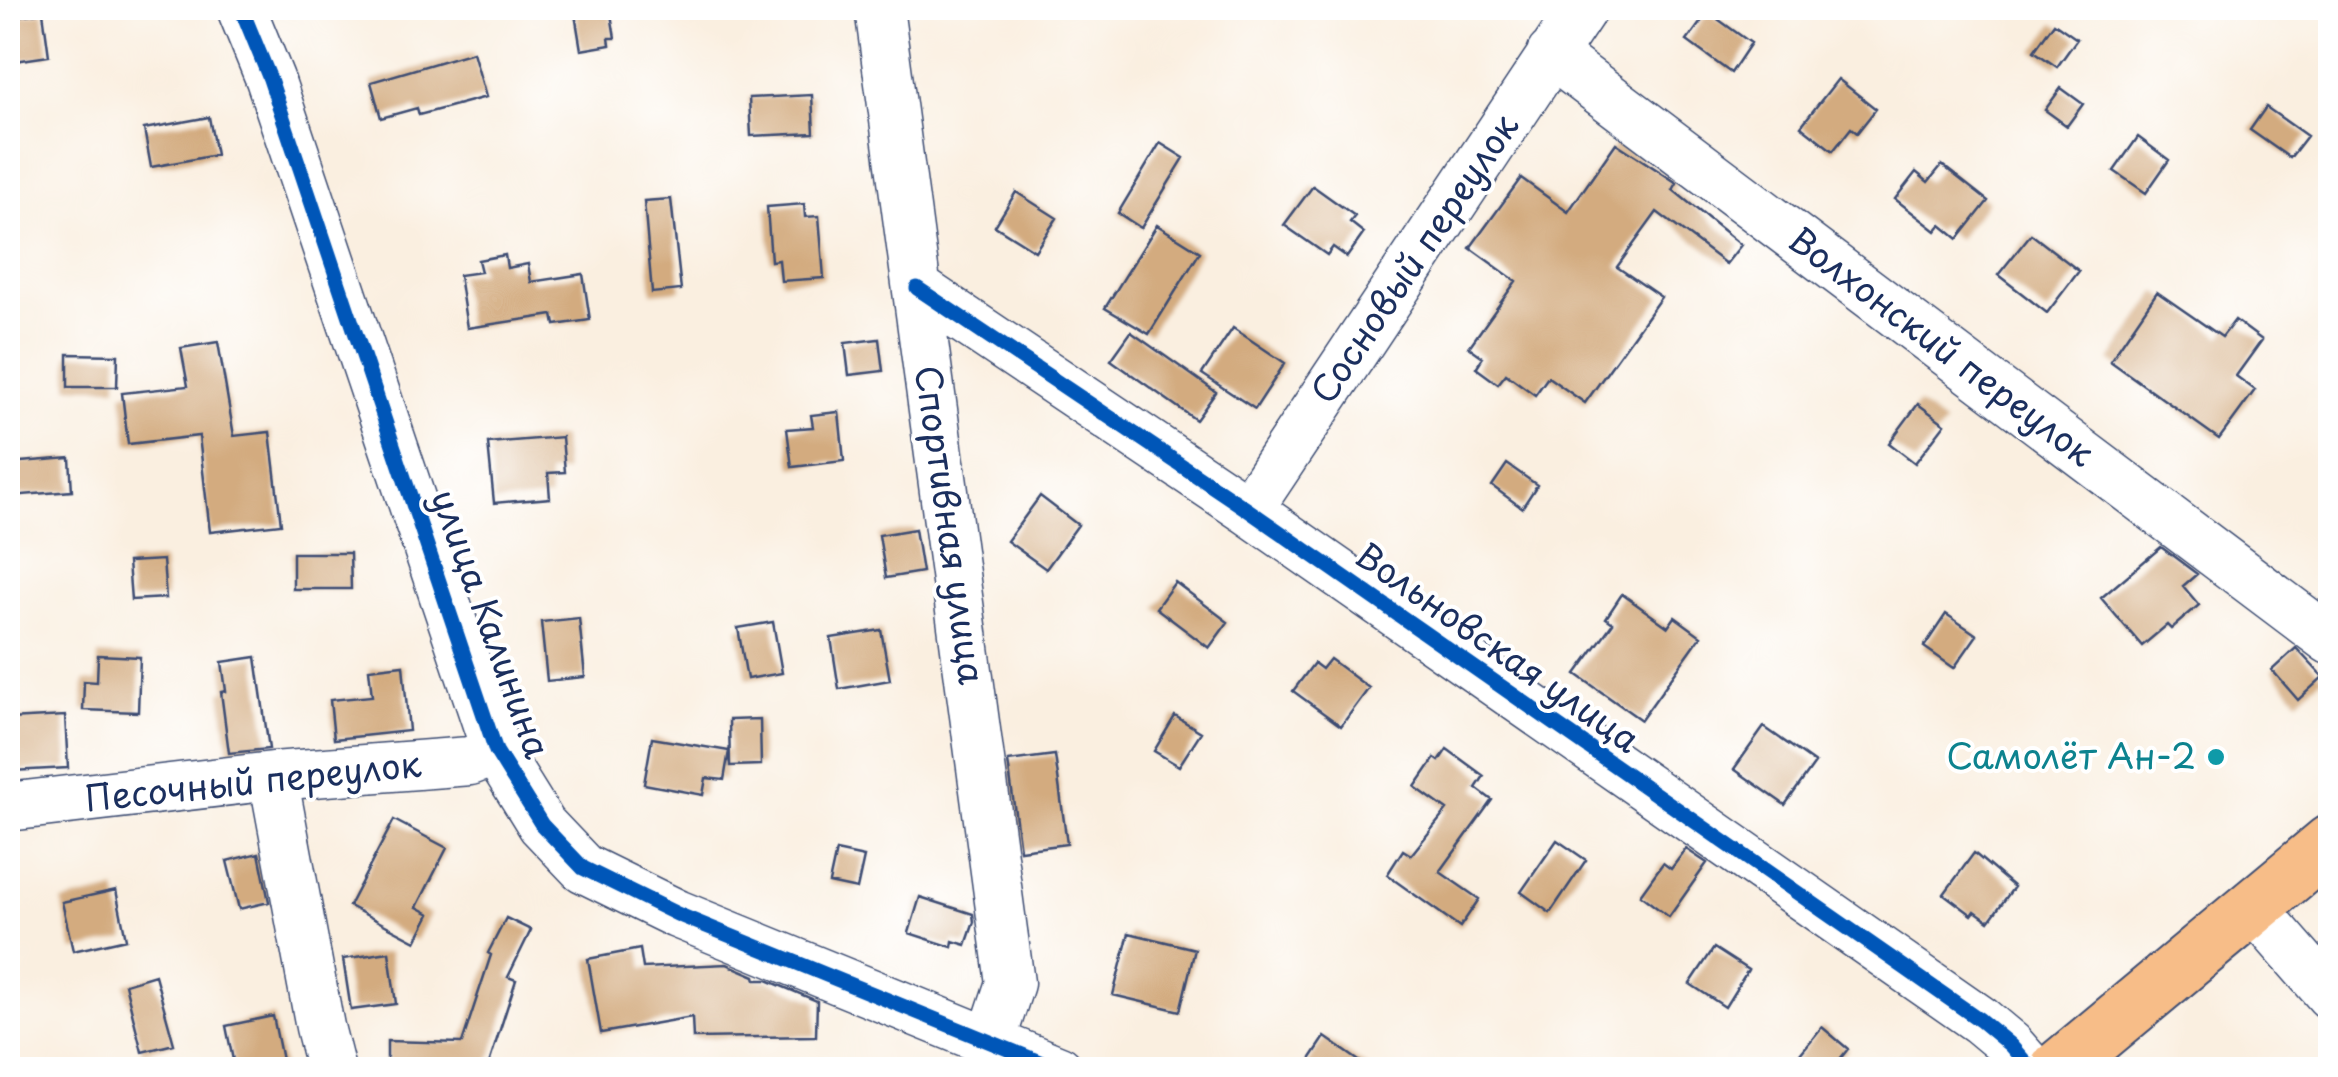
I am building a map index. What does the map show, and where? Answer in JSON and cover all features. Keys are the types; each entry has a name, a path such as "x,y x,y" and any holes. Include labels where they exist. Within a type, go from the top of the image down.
{"main road":[{"path":"2057,1070 2330,843"}],"street":[{"name":"улица Калинина","path":"241,8 270,79 496,751 542,825 583,868 677,914 1059,1070"},
{"name":"Спортивная улица","path":"879,8 1010,983 991,1041"},
{"name":"Сосновый переулок","path":"1248,510 1583,8"},
{"name":"Волхонский переулок","path":"1551,54 2330,640"},
{"name":"Вольновская улица","path":"917,288 1248,510 1980,1020 2032,1070"},
{"name":"Песочный переулок","path":"8,807 273,776 470,762 496,751"},
{"path":"273,776 331,1070"},
{"path":"2253,907 2330,995"}],"building":[{"path":"574,8 610,8 615,38 609,38 610,45 581,50"},
{"path":"43,12 49,56 8,62 8,18"},
{"path":"1708,12 1751,43 1731,73 1687,41"},
{"path":"2054,23 2077,39 2057,67 2034,51"},
{"path":"473,52 486,97 419,115 417,108 381,118 371,82"},
{"path":"1838,79 1876,109 1857,133 1851,128 1833,151 1801,126"},
{"path":"2061,88 2083,104 2067,126 2045,110"},
{"path":"812,95 814,133 751,136 749,98"},
{"path":"2266,107 2307,136 2290,158 2250,130"},
{"path":"209,117 216,155 151,167 144,129"},
{"path":"2138,137 2169,160 2146,193 2114,171"},
{"path":"1160,143 1184,158 1141,228 1118,213"},
{"path":"1616,143 1677,183 1673,190 1741,245 1726,264 1657,212 1617,267 1661,297 1585,403 1548,377 1535,395 1506,374 1498,384 1476,368 1483,357 1469,347 1516,281 1470,248 1521,178 1568,212"},
{"path":"1942,165 1988,201 1958,239 1941,225 1936,231 1895,199 1916,172 1928,182"},
{"path":"1313,186 1355,216 1350,222 1364,233 1347,257 1333,247 1327,255 1284,225"},
{"path":"1016,192 1057,218 1035,251 995,226"},
{"path":"671,199 681,290 652,293 644,201"},
{"path":"804,204 805,217 819,216 824,278 781,281 779,260 771,261 767,207"},
{"path":"1157,225 1200,252 1149,334 1105,308"},
{"path":"2031,234 2079,271 2047,313 1998,275"},
{"path":"505,255 507,268 528,264 531,282 583,274 590,320 555,325 553,315 467,328 459,275 481,272 478,260"},
{"path":"2157,292 2222,337 2235,320 2262,340 2236,376 2255,390 2219,439 2110,361"},
{"path":"1233,328 1285,363 1255,409 1202,374"},
{"path":"1131,332 1216,392 1196,420 1111,360"},
{"path":"879,339 883,371 849,375 845,343"},
{"path":"218,342 234,436 270,432 281,524 210,532 199,436 128,444 122,393 188,386 181,348"},
{"path":"68,354 118,355 117,387 68,387"},
{"path":"1918,404 1945,424 1915,463 1889,443"},
{"path":"839,412 844,461 792,467 787,429 813,427 811,415"},
{"path":"562,437 565,472 548,473 550,498 494,503 488,443"},
{"path":"70,458 72,491 10,496 8,463"},
{"path":"1507,464 1537,485 1522,508 1492,486"},
{"path":"1040,496 1078,525 1046,569 1007,541"},
{"path":"915,529 922,572 886,578 879,535"},
{"path":"2161,547 2197,574 2183,586 2199,605 2171,629 2167,625 2142,646 2101,598"},
{"path":"293,553 350,553 351,589 293,589"},
{"path":"163,560 166,598 131,600 128,562"},
{"path":"1175,582 1228,622 1209,648 1156,608"},
{"path":"1622,594 1668,627 1675,617 1701,636 1641,720 1576,674 1613,623 1606,618"},
{"path":"1946,614 1977,635 1954,668 1924,647"},
{"path":"579,618 585,677 547,681 541,622"},
{"path":"773,622 782,673 747,679 738,628"},
{"path":"881,630 890,680 839,689 831,638"},
{"path":"2296,648 2323,677 2298,700 2272,670"},
{"path":"98,655 140,657 138,712 83,710 84,681 97,682"},
{"path":"256,657 269,749 229,753 221,692 226,691 222,662"},
{"path":"1330,659 1369,688 1341,726 1293,691 1314,663 1322,669"},
{"path":"403,665 409,731 334,739 330,700 372,696 369,669"},
{"path":"65,716 68,768 12,771 9,719"},
{"path":"1175,716 1201,732 1179,766 1154,751"},
{"path":"760,719 761,765 730,766 729,720"},
{"path":"1764,727 1815,763 1785,805 1734,769"},
{"path":"652,738 729,751 724,780 706,778 703,795 644,784"},
{"path":"1447,749 1484,776 1476,788 1492,800 1440,872 1479,899 1460,927 1387,875 1403,850 1411,855 1447,810 1415,787 1435,758 1439,761"},
{"path":"1055,755 1067,844 1020,850 1008,761"},
{"path":"394,820 447,848 417,907 430,914 416,941 349,906"},
{"path":"1557,840 1586,860 1550,913 1521,892"},
{"path":"1686,849 1707,863 1669,917 1640,895 1663,863 1671,869"},
{"path":"836,851 864,857 857,889 829,883"},
{"path":"259,853 269,902 239,909 227,861"},
{"path":"1974,853 2014,887 1989,921 1975,911 1972,915 1944,894"},
{"path":"116,890 126,939 73,951 62,902"},
{"path":"920,897 973,914 966,945 953,941 952,947 909,933"},
{"path":"506,918 531,930 508,977 516,980 487,1070 387,1070 387,1041 462,1043 491,955 488,953"},
{"path":"1129,933 1195,949 1180,1011 1113,995"},
{"path":"1714,948 1748,970 1725,1007 1690,984"},
{"path":"640,949 643,968 727,964 755,976 756,980 767,980 817,1001 816,1036 693,1038 692,1017 601,1033 588,959"},
{"path":"389,952 396,1004 351,1010 343,959"},
{"path":"155,975 174,1044 142,1052 125,984"},
{"path":"273,1016 284,1070 235,1070 226,1026"},
{"path":"1822,1027 1848,1049 1831,1070 1787,1070"},
{"path":"1325,1037 1372,1070 1303,1070"}],"cycle path":[{"path":"241,8 270,79 496,751 542,825 583,868 677,914 1059,1070"},
{"path":"917,288 1248,510 1980,1020 2032,1070"}],"place":[{"name":"Самолёт Ан-2","path":"2216,757"}]}
